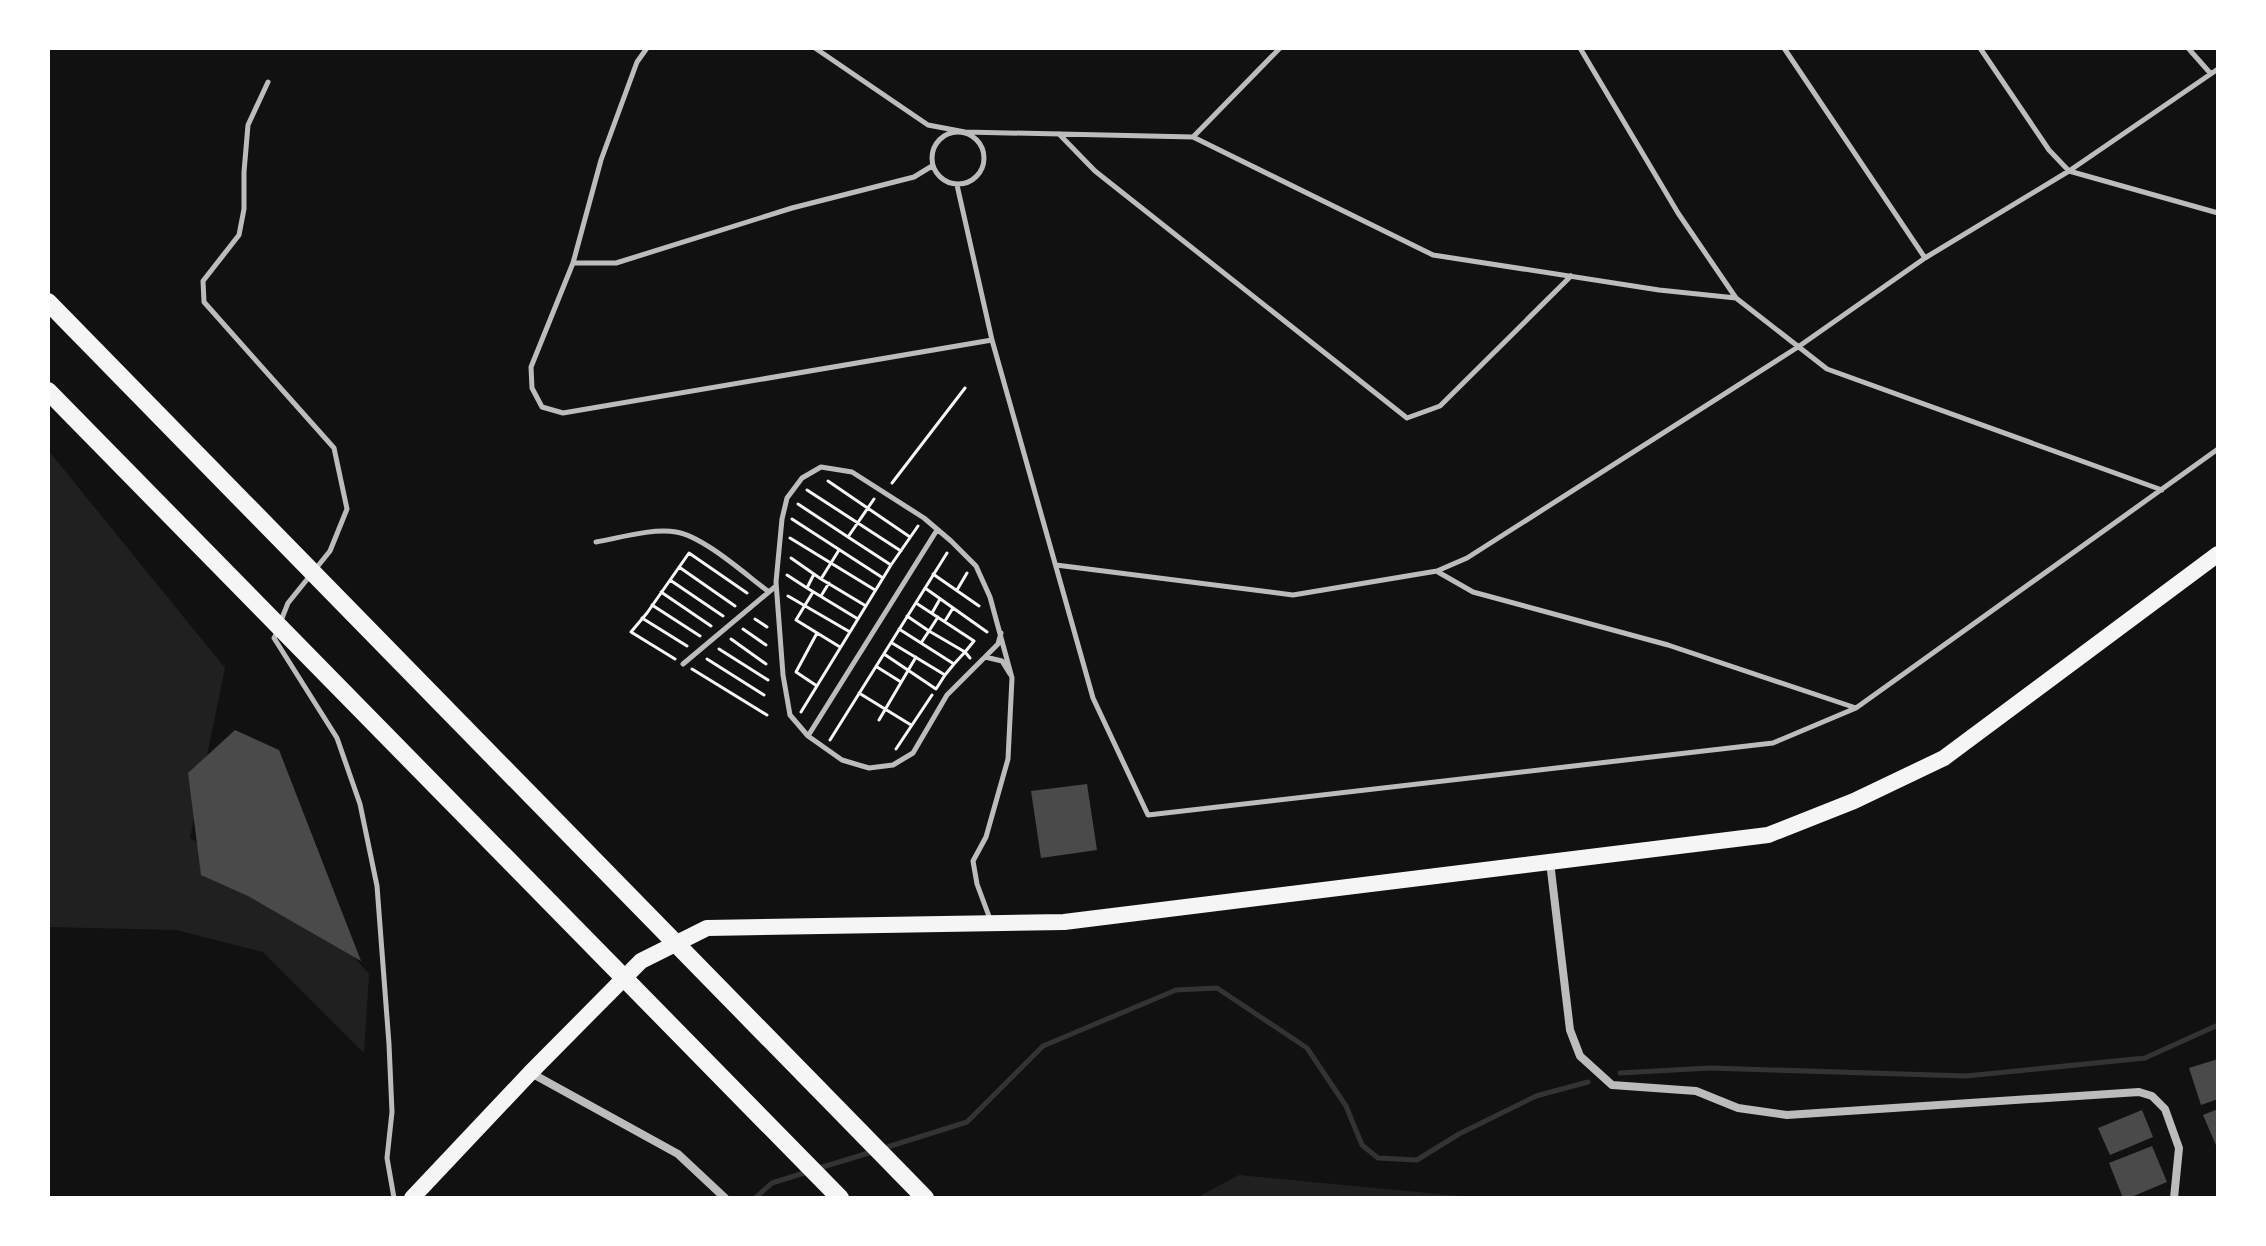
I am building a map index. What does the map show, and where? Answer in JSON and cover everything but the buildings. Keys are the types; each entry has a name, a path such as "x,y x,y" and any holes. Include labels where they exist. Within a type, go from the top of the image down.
{"highway":[{"path":"48,302 925,1198"},
{"path":"48,391 840,1198"}],"main road":[{"path":"412,1198 641,961 707,928 1064,922 1768,835 1854,801 1944,758 2218,554"}],"street":[{"path":"1550,862 1570,1030 1580,1056 1612,1085 1696,1091 1738,1108 1787,1115 2139,1092 2152,1096 2165,1109 2179,1148 2174,1198"},
{"path":"530,1073 678,1154 725,1198"}],"lane":[{"path":"647,48 637,62 601,160 573,263 531,367 532,388 542,407 563,413 992,340"},
{"path":"815,48 928,125 965,132 975,137 984,152 984,161 977,177 957,185 945,182 932,166 931,155 940,138 949,134 965,132 1058,133 1193,137 1433,255 1659,290 1736,298"},
{"path":"1193,137 1280,48"},
{"path":"1580,48 1678,213 1736,298 1798,347 1827,369 2162,490"},
{"path":"1784,48 1925,258"},
{"path":"1980,48 2049,150 2069,171 2218,213"},
{"path":"2188,48 2211,74"},
{"path":"1056,565 1293,595 1437,571 1467,558 1798,347 1925,258 2069,171 2218,69"},
{"path":"268,82 248,125 244,209 239,235 203,281 204,302 334,448 347,509 330,551 288,603 274,638 337,738 360,804 377,886 391,1098 387,1158 394,1198"},
{"path":"1058,133 1095,171 1407,418 1440,406 1571,276"},
{"path":"573,263 616,263 792,208 914,177 932,166"},
{"path":"957,185 992,340 1093,698 1148,815 1773,743 1856,708 2218,449"},
{"path":"992,924 977,884 973,861 986,837 1008,759 1012,678 1001,633 997,618 990,597 973,563 953,543 924,518 852,472 821,467 802,478 787,498 776,588 783,675 790,715 808,736 842,760 869,768 893,765 913,753 947,695 985,657 1001,633"},
{"path":"808,736 937,530"},
{"path":"596,542 645,533 676,532 701,542 769,592"},
{"path":"1437,571 1473,592 1668,645 1856,708"},
{"path":"683,664 776,588"},
{"path":"985,657 1002,661 1012,678"}],"path":[{"path":"848,537 965,388"},
{"path":"814,471 910,537"},
{"path":"797,484 901,551"},
{"path":"787,498 891,565"},
{"path":"783,513 883,578"},
{"path":"795,722 875,590 924,518"},
{"path":"781,532 875,590"},
{"path":"825,748 953,543"},
{"path":"779,550 866,606"},
{"path":"821,579 839,550"},
{"path":"759,601 689,553 631,632 767,715"},
{"path":"957,590 973,563"},
{"path":"679,567 767,627"},
{"path":"777,568 858,619"},
{"path":"807,588 814,574"},
{"path":"933,574 997,618"},
{"path":"670,580 766,645"},
{"path":"821,596 829,583"},
{"path":"776,588 850,632"},
{"path":"925,588 999,640"},
{"path":"813,592 796,620 841,647"},
{"path":"931,613 940,599"},
{"path":"894,752 945,675 974,641 916,603"},
{"path":"945,621 953,608"},
{"path":"907,616 965,652 977,665"},
{"path":"921,643 938,617"},
{"path":"899,629 954,664"},
{"path":"817,633 796,672 817,686"},
{"path":"891,642 945,675"},
{"path":"884,654 936,689"},
{"path":"879,720 916,657"},
{"path":"876,667 901,682"},
{"path":"859,693 911,725"}],"shaded area":[{"path":"48,450 225,668 190,838 313,910 369,974 364,1053 263,952 176,930 48,927"},
{"path":"1239,1175 1471,1197 1473,1198 1196,1198"}],"waterway":[{"path":"881,1149 967,1122 1043,1046 1176,990 1217,988 1307,1048 1346,1106 1362,1145 1378,1158 1417,1160 1459,1134 1536,1096 1588,1082"},
{"path":"1620,1073 1710,1068 1966,1076 2145,1058 2218,1025"},
{"path":"816,1169 872,1152"},
{"path":"755,1198 772,1183 807,1172"}]}
